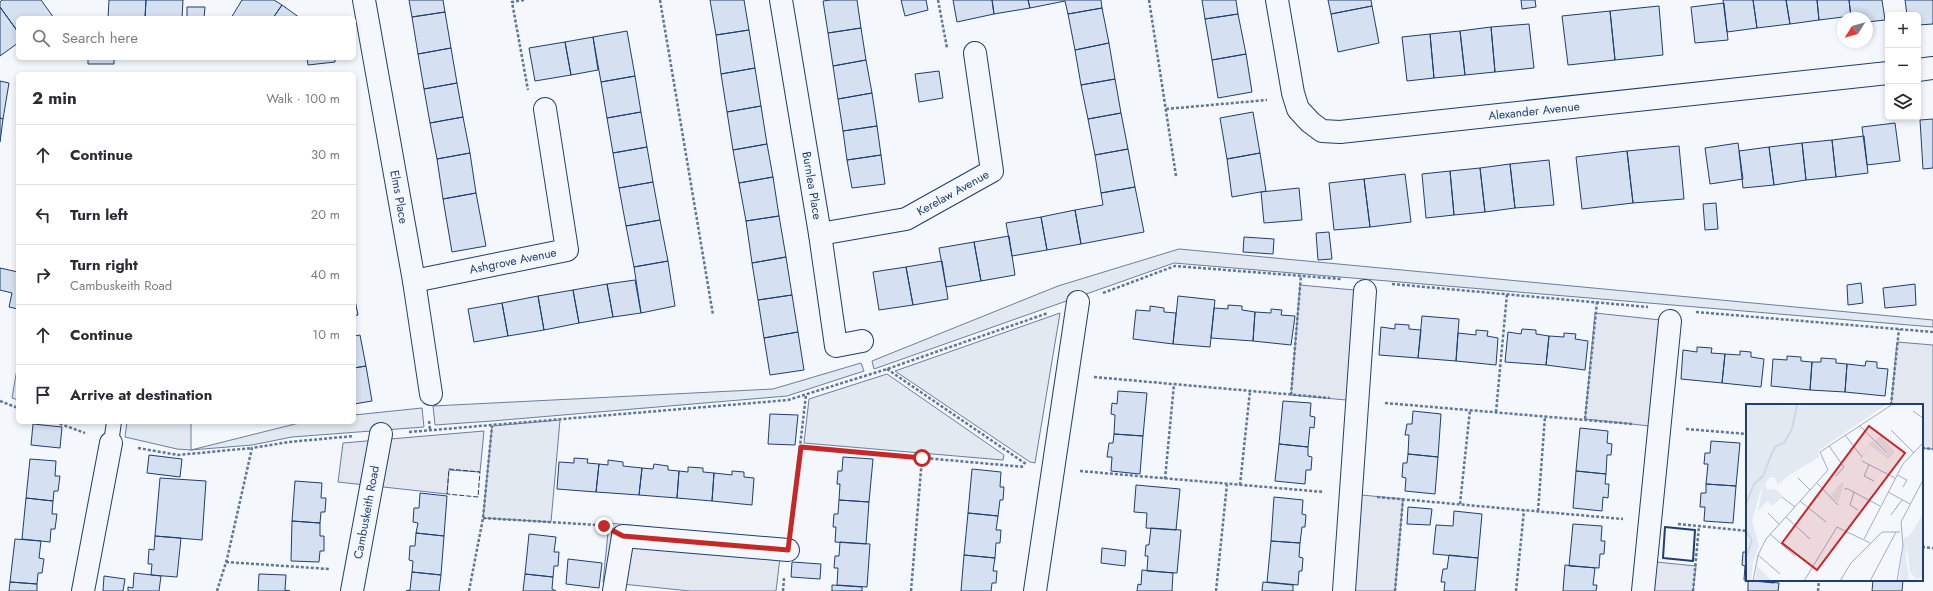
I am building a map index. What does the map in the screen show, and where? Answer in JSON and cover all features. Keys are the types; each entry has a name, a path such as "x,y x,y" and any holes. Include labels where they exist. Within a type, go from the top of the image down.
{"street":[{"name":"Elms Place","path":"364,0 414,281 431,394"},
{"name":"Burnlea Place","path":"781,0 820,234 836,346 862,341"},
{"name":"Alexander Avenue","path":"1277,0 1298,109 1310,122 1322,131 1340,132 1885,73"},
{"name":"Kerelaw Avenue","path":"820,234 906,219 992,171 975,53"},
{"path":"1921,70 1933,68"},
{"name":"Ashgrove Avenue","path":"414,281 567,250 545,110"},
{"path":"1344,591 1365,291"},
{"path":"1035,591 1066,374 1078,302"},
{"path":"1644,591 1649,521 1659,426 1663,315"},
{"path":"83,591 112,432"},
{"name":"Cambuskeith Road","path":"354,581 381,434"},
{"path":"614,591 623,536 788,550"}],"path":[{"path":"524,0 512,2 526,80 532,111 545,110"},
{"path":"660,0 713,315"},
{"path":"938,0 949,54 975,53"},
{"path":"1149,0 1176,176"},
{"path":"1166,109 1295,98"},
{"path":"66,424 112,432 178,455 252,448 288,442 788,400 887,369 1078,302 1175,266 1344,279"},
{"path":"1291,395 1301,275"},
{"path":"1390,283 1596,302 1663,315"},
{"path":"1496,412 1508,294"},
{"path":"1585,419 1596,302"},
{"path":"1694,312 1933,332"},
{"path":"1891,404 1898,329"},
{"path":"801,447 1032,468 887,369"},
{"path":"1066,374 1357,401 1585,419 1746,434"},
{"path":"1165,479 1174,384"},
{"path":"1240,485 1250,391"},
{"path":"782,591 801,447 806,394"},
{"path":"0,402 16,407"},
{"path":"1460,504 1470,410"},
{"path":"1538,511 1545,416"},
{"path":"469,591 483,518 492,426"},
{"path":"216,591 226,562 252,448"},
{"path":"1923,448 1933,449"},
{"path":"911,591 922,458"},
{"path":"1052,469 1351,494 1746,531"},
{"path":"1216,591 1227,484"},
{"path":"1395,591 1403,499"},
{"path":"1516,591 1524,510"},
{"path":"483,518 604,526 623,536"},
{"path":"1693,591 1699,526"},
{"path":"1923,547 1933,548"},
{"path":"226,562 354,581"},
{"path":"1818,591 1819,581"}],"shaded area":[{"path":"1179,249 1933,320 1933,327 1174,263 874,369 872,361 1058,286"},
{"path":"1300,285 1365,291 1357,401 1291,395"},
{"path":"1060,313 1035,463 1030,462 895,371"},
{"path":"1595,313 1670,321 1659,427 1585,419"},
{"path":"1897,342 1933,345 1933,449 1923,448 1923,404 1891,404"},
{"path":"861,363 864,371 787,396 435,425 433,406 773,389"},
{"path":"887,374 1004,455 1003,460 804,443 809,399"},
{"path":"16,375 16,399 12,398"},
{"path":"422,408 424,427 292,437 252,445 191,450 295,424 356,424 356,415"},
{"path":"560,420 551,522 483,518 492,426"},
{"path":"127,424 191,424 191,450 177,449 125,437"},
{"path":"484,431 480,472 449,470 447,494 338,482 343,443"},
{"path":"1351,494 1403,499 1395,591 1344,591"},
{"path":"609,523 782,541 776,591 690,591 603,582"},
{"path":"1646,561 1696,566 1693,591 1644,591"}],"building":[{"path":"2,0 41,0 53,16 16,16 16,29 0,7 0,2"},
{"path":"109,0 146,0 145,16 108,16"},
{"path":"146,0 183,0 182,16 145,16"},
{"path":"242,0 274,0 282,5 274,16 232,16"},
{"path":"409,0 443,0 445,12 412,17"},
{"path":"710,0 744,0 749,30 716,35"},
{"path":"857,0 861,28 828,33 823,1"},
{"path":"901,0 926,0 928,10 905,16"},
{"path":"953,0 992,0 994,14 957,22"},
{"path":"992,0 1028,0 1030,8 994,14"},
{"path":"1028,0 1101,0 1102,8 1068,14 1065,1 1030,8"},
{"path":"1202,0 1236,0 1238,14 1205,19"},
{"path":"1328,0 1371,0 1372,6 1331,14"},
{"path":"1521,0 1535,0 1536,7 1522,9"},
{"path":"1723,0 1753,0 1757,28 1727,32"},
{"path":"1753,0 1786,0 1790,24 1757,28"},
{"path":"1786,0 1817,0 1819,20 1790,24"},
{"path":"1817,0 1849,0 1850,12 1837,12 1837,18 1819,20"},
{"path":"1849,0 1882,0 1885,20 1873,21 1873,12 1850,12"},
{"path":"1905,0 1933,0 1933,24 1921,25 1921,12 1907,12"},
{"path":"1724,3 1728,40 1695,43 1691,7"},
{"path":"282,5 297,16 274,16"},
{"path":"1372,6 1379,43 1338,52 1331,14"},
{"path":"1659,6 1663,55 1615,60 1610,11"},
{"path":"0,7 16,29 16,44 0,56"},
{"path":"187,7 205,7 204,16 187,16"},
{"path":"1102,8 1109,43 1075,50 1068,14"},
{"path":"1610,11 1615,60 1568,65 1562,16"},
{"path":"445,12 451,48 418,54 412,17"},
{"path":"1238,14 1246,54 1212,60 1205,19"},
{"path":"1529,24 1534,68 1495,72 1491,27"},
{"path":"1491,27 1495,72 1465,75 1460,31"},
{"path":"861,28 866,60 833,66 828,33"},
{"path":"749,30 755,68 721,74 716,35"},
{"path":"627,31 635,76 601,82 593,37"},
{"path":"1460,31 1465,75 1434,78 1430,34"},
{"path":"1430,34 1434,78 1407,81 1402,37"},
{"path":"593,37 598,70 571,75 565,42"},
{"path":"565,42 571,75 535,81 529,48"},
{"path":"1109,43 1115,79 1081,85 1075,50"},
{"path":"451,48 457,83 424,89 418,54"},
{"path":"1246,54 1252,92 1218,98 1212,60"},
{"path":"88,60 114,60 114,64 88,64"},
{"path":"307,60 335,60 335,62 308,65"},
{"path":"866,60 872,93 838,99 833,66"},
{"path":"755,68 761,106 727,112 721,74"},
{"path":"939,71 943,98 919,102 915,74"},
{"path":"635,76 641,112 607,118 601,82"},
{"path":"1115,79 1121,113 1088,119 1081,85"},
{"path":"0,81 9,83 3,119 0,118"},
{"path":"457,83 463,117 430,123 424,89"},
{"path":"872,93 877,126 843,131 838,99"},
{"path":"761,106 767,144 733,150 727,112"},
{"path":"641,112 647,147 613,153 607,118"},
{"path":"1253,112 1260,153 1227,159 1220,118"},
{"path":"1121,113 1128,149 1095,155 1088,119"},
{"path":"463,117 470,153 437,159 430,123"},
{"path":"0,118 3,119 0,142"},
{"path":"1933,119 1933,168 1923,169 1921,120"},
{"path":"1895,123 1900,161 1867,165 1862,127"},
{"path":"877,126 881,155 847,160 843,131"},
{"path":"1864,136 1868,173 1836,177 1832,140"},
{"path":"1832,140 1836,177 1806,180 1802,143"},
{"path":"1738,143 1743,179 1710,184 1705,148"},
{"path":"1802,143 1806,180 1774,185 1769,147"},
{"path":"767,144 773,177 739,183 733,150"},
{"path":"1679,146 1684,199 1633,203 1627,151"},
{"path":"647,147 653,182 619,188 613,153"},
{"path":"1769,147 1774,185 1743,188 1739,151"},
{"path":"1128,149 1135,187 1101,193 1095,155"},
{"path":"1627,151 1633,203 1582,209 1576,157"},
{"path":"470,153 476,193 443,199 437,159"},
{"path":"1260,153 1266,191 1232,197 1227,159"},
{"path":"881,155 885,184 852,188 847,160"},
{"path":"1549,160 1554,205 1515,208 1510,164"},
{"path":"1510,164 1515,208 1485,212 1480,168"},
{"path":"1480,168 1485,212 1454,215 1450,171"},
{"path":"1450,171 1454,215 1426,218 1422,174"},
{"path":"1405,174 1411,222 1370,227 1364,179"},
{"path":"773,177 779,216 746,221 739,183"},
{"path":"1364,179 1370,227 1334,230 1329,183"},
{"path":"653,182 660,220 626,226 619,188"},
{"path":"1135,187 1144,232 1081,244 1075,210 1103,205 1101,193"},
{"path":"1299,188 1302,220 1264,223 1261,192"},
{"path":"476,193 486,246 452,252 443,199"},
{"path":"1716,203 1718,229 1705,230 1703,204"},
{"path":"1075,210 1081,244 1047,250 1041,217"},
{"path":"779,216 786,257 752,263 746,221"},
{"path":"1041,217 1047,250 1012,256 1006,223"},
{"path":"660,220 668,261 634,267 626,226"},
{"path":"1329,232 1332,259 1318,260 1316,233"},
{"path":"1009,236 1015,275 981,281 974,242"},
{"path":"1244,237 1274,239 1273,254 1243,252"},
{"path":"974,242 981,281 946,287 939,248"},
{"path":"786,257 792,295 758,300 752,263"},
{"path":"668,261 675,306 641,313 634,267"},
{"path":"942,261 948,299 913,305 906,267"},
{"path":"906,267 913,305 879,310 873,272"},
{"path":"0,268 16,272 16,309 9,307 12,293 0,290"},
{"path":"635,280 641,313 613,317 607,284"},
{"path":"1861,283 1863,303 1848,305 1847,285"},
{"path":"607,284 613,317 579,323 573,290"},
{"path":"1915,284 1916,305 1885,308 1883,288"},
{"path":"573,290 579,323 544,330 538,296"},
{"path":"792,295 798,332 764,338 758,300"},
{"path":"538,296 544,330 508,336 502,303"},
{"path":"1178,296 1215,300 1210,347 1173,344"},
{"path":"502,303 508,336 474,342 468,309"},
{"path":"356,305 358,315 356,316"},
{"path":"1228,305 1242,306 1242,310 1255,312 1253,341 1211,338 1214,308 1228,309"},
{"path":"1150,306 1164,308 1164,312 1176,313 1173,344 1133,339 1136,310 1150,311"},
{"path":"1271,309 1282,310 1281,315 1295,316 1291,345 1253,341 1255,312 1271,313"},
{"path":"1422,316 1459,319 1456,361 1418,358"},
{"path":"1395,324 1409,325 1409,329 1421,330 1418,358 1379,355 1381,327 1395,329"},
{"path":"1522,329 1536,330 1536,334 1549,336 1546,365 1505,362 1508,332 1521,334"},
{"path":"1476,330 1488,331 1487,336 1498,338 1496,365 1456,361 1458,333 1476,335"},
{"path":"798,332 804,370 770,375 764,338"},
{"path":"1564,333 1576,334 1575,339 1588,341 1585,370 1546,365 1549,336 1564,337"},
{"path":"360,335 366,366 356,368 356,336"},
{"path":"1697,347 1712,348 1711,353 1725,354 1722,383 1681,379 1683,350 1697,352"},
{"path":"1740,351 1751,352 1751,357 1764,359 1761,387 1722,383 1725,354 1740,355"},
{"path":"1787,356 1801,357 1801,361 1812,362 1810,390 1771,386 1773,359 1787,360"},
{"path":"1821,358 1836,359 1836,363 1847,364 1845,392 1810,390 1812,362 1821,362"},
{"path":"1866,361 1877,362 1877,368 1888,369 1885,396 1845,392 1847,364 1865,366"},
{"path":"366,366 372,401 356,404 356,368"},
{"path":"1118,391 1147,393 1143,436 1114,434 1115,415 1111,414 1112,403 1117,404"},
{"path":"1283,401 1311,403 1310,416 1315,417 1314,428 1310,427 1308,447 1279,444"},
{"path":"1413,411 1441,414 1438,457 1408,454 1409,435 1405,435 1407,424 1412,424"},
{"path":"770,414 798,415 795,445 768,444"},
{"path":"33,424 62,427 60,448 31,445"},
{"path":"1580,428 1608,431 1607,443 1612,444 1611,455 1607,455 1606,474 1576,471"},
{"path":"1114,434 1143,436 1140,474 1111,471 1112,457 1107,457 1109,443 1113,443"},
{"path":"1711,441 1740,443 1736,486 1706,484 1708,464 1704,464 1705,453 1710,453"},
{"path":"1279,444 1308,447 1308,456 1312,457 1311,470 1306,470 1305,484 1275,481"},
{"path":"1408,454 1438,457 1435,494 1405,491 1406,478 1402,477 1403,463 1407,463"},
{"path":"149,455 182,459 180,477 147,473"},
{"path":"843,457 873,459 869,502 839,500 840,484 837,484 838,471 842,471"},
{"path":"574,458 588,459 587,463 599,464 596,492 557,489 559,462 574,463"},
{"path":"30,459 56,461 55,476 60,476 58,491 54,491 53,501 26,498"},
{"path":"608,460 623,462 623,466 642,468 639,495 596,492 599,464 608,465"},
{"path":"654,464 668,466 668,470 679,471 677,498 639,495 642,468 653,469"},
{"path":"688,467 703,468 703,472 714,473 712,501 677,498 679,471 688,472"},
{"path":"972,469 1001,472 1000,487 1004,487 1003,500 1000,500 998,516 968,513"},
{"path":"732,471 744,472 744,477 754,478 752,505 712,501 714,473 732,475"},
{"path":"1576,471 1606,474 1605,484 1609,484 1608,498 1603,497 1602,511 1573,508"},
{"path":"160,478 206,481 202,540 155,536"},
{"path":"295,481 322,483 321,498 326,498 325,512 321,512 320,523 292,521"},
{"path":"1706,484 1736,486 1733,523 1704,521 1705,507 1700,507 1701,493 1706,493"},
{"path":"1136,485 1180,489 1176,530 1146,528 1147,513 1134,512"},
{"path":"420,493 447,496 444,536 416,533 418,523 413,522 414,508 419,508"},
{"path":"1274,497 1303,500 1302,514 1306,515 1305,527 1302,527 1300,543 1271,541"},
{"path":"26,498 53,501 52,514 57,514 55,529 51,529 50,542 22,539"},
{"path":"839,500 869,502 866,544 835,542 836,527 833,527 834,514 838,514"},
{"path":"1408,507 1432,509 1430,525 1407,524"},
{"path":"1454,511 1482,514 1478,558 1433,554 1436,525 1453,526"},
{"path":"968,513 998,516 996,530 1001,530 1000,543 996,543 995,558 964,555"},
{"path":"292,521 320,523 320,536 324,536 324,551 320,551 319,562 291,561"},
{"path":"1573,524 1602,526 1601,541 1605,541 1604,554 1600,554 1599,568 1569,566"},
{"path":"1151,528 1181,530 1177,573 1147,571 1148,556 1145,556 1146,545 1149,545"},
{"path":"416,533 444,536 441,575 412,572 413,561 409,560 410,546 415,546"},
{"path":"529,534 556,537 554,552 559,552 558,566 554,566 553,577 525,574"},
{"path":"155,536 181,538 177,577 151,575 152,564 148,564 149,549 154,550"},
{"path":"15,539 41,541 39,558 44,559 42,573 38,573 37,584 10,582"},
{"path":"1271,541 1300,543 1299,557 1303,558 1302,571 1299,571 1298,585 1267,582"},
{"path":"840,542 870,544 867,587 837,585 838,568 834,568 835,556 839,556"},
{"path":"1102,548 1126,551 1125,566 1101,563"},
{"path":"1743,552 1746,552 1746,580 1744,580 1745,566 1742,565"},
{"path":"964,555 995,558 993,571 997,571 996,583 992,583 991,591 961,591"},
{"path":"1449,555 1478,558 1475,591 1444,591 1445,582 1441,582 1443,569 1447,569"},
{"path":"568,559 602,563 599,588 566,584"},
{"path":"792,562 821,564 820,579 791,577"},
{"path":"1565,565 1595,568 1593,585 1597,585 1596,591 1563,591"},
{"path":"1142,570 1173,573 1172,591 1137,591 1138,584 1141,585"},
{"path":"412,572 441,575 439,591 406,591 410,590"},
{"path":"134,573 161,576 159,591 128,591 128,587 133,588"},
{"path":"259,574 286,575 285,590 290,591 258,591"},
{"path":"525,574 553,577 552,589 556,591 523,591"},
{"path":"104,576 125,579 123,591 103,591"},
{"path":"1748,581 1779,583 1778,591 1748,591"},
{"path":"1754,581 1774,581 1774,583"},
{"path":"1873,581 1903,581 1902,591 1872,591"},
{"path":"10,582 37,584 37,591 9,591"},
{"path":"1263,582 1293,585 1293,591 1262,591"},
{"path":"832,585 862,587 862,591 832,591"}],"fence":[{"path":"449,469 480,472 478,497 447,494 449,469"}],"wall":[{"path":"1665,527 1695,530 1693,561 1663,558 1665,527"}],"route":[{"path":"604,526 623,536 788,550 801,447 922,458"}]}
